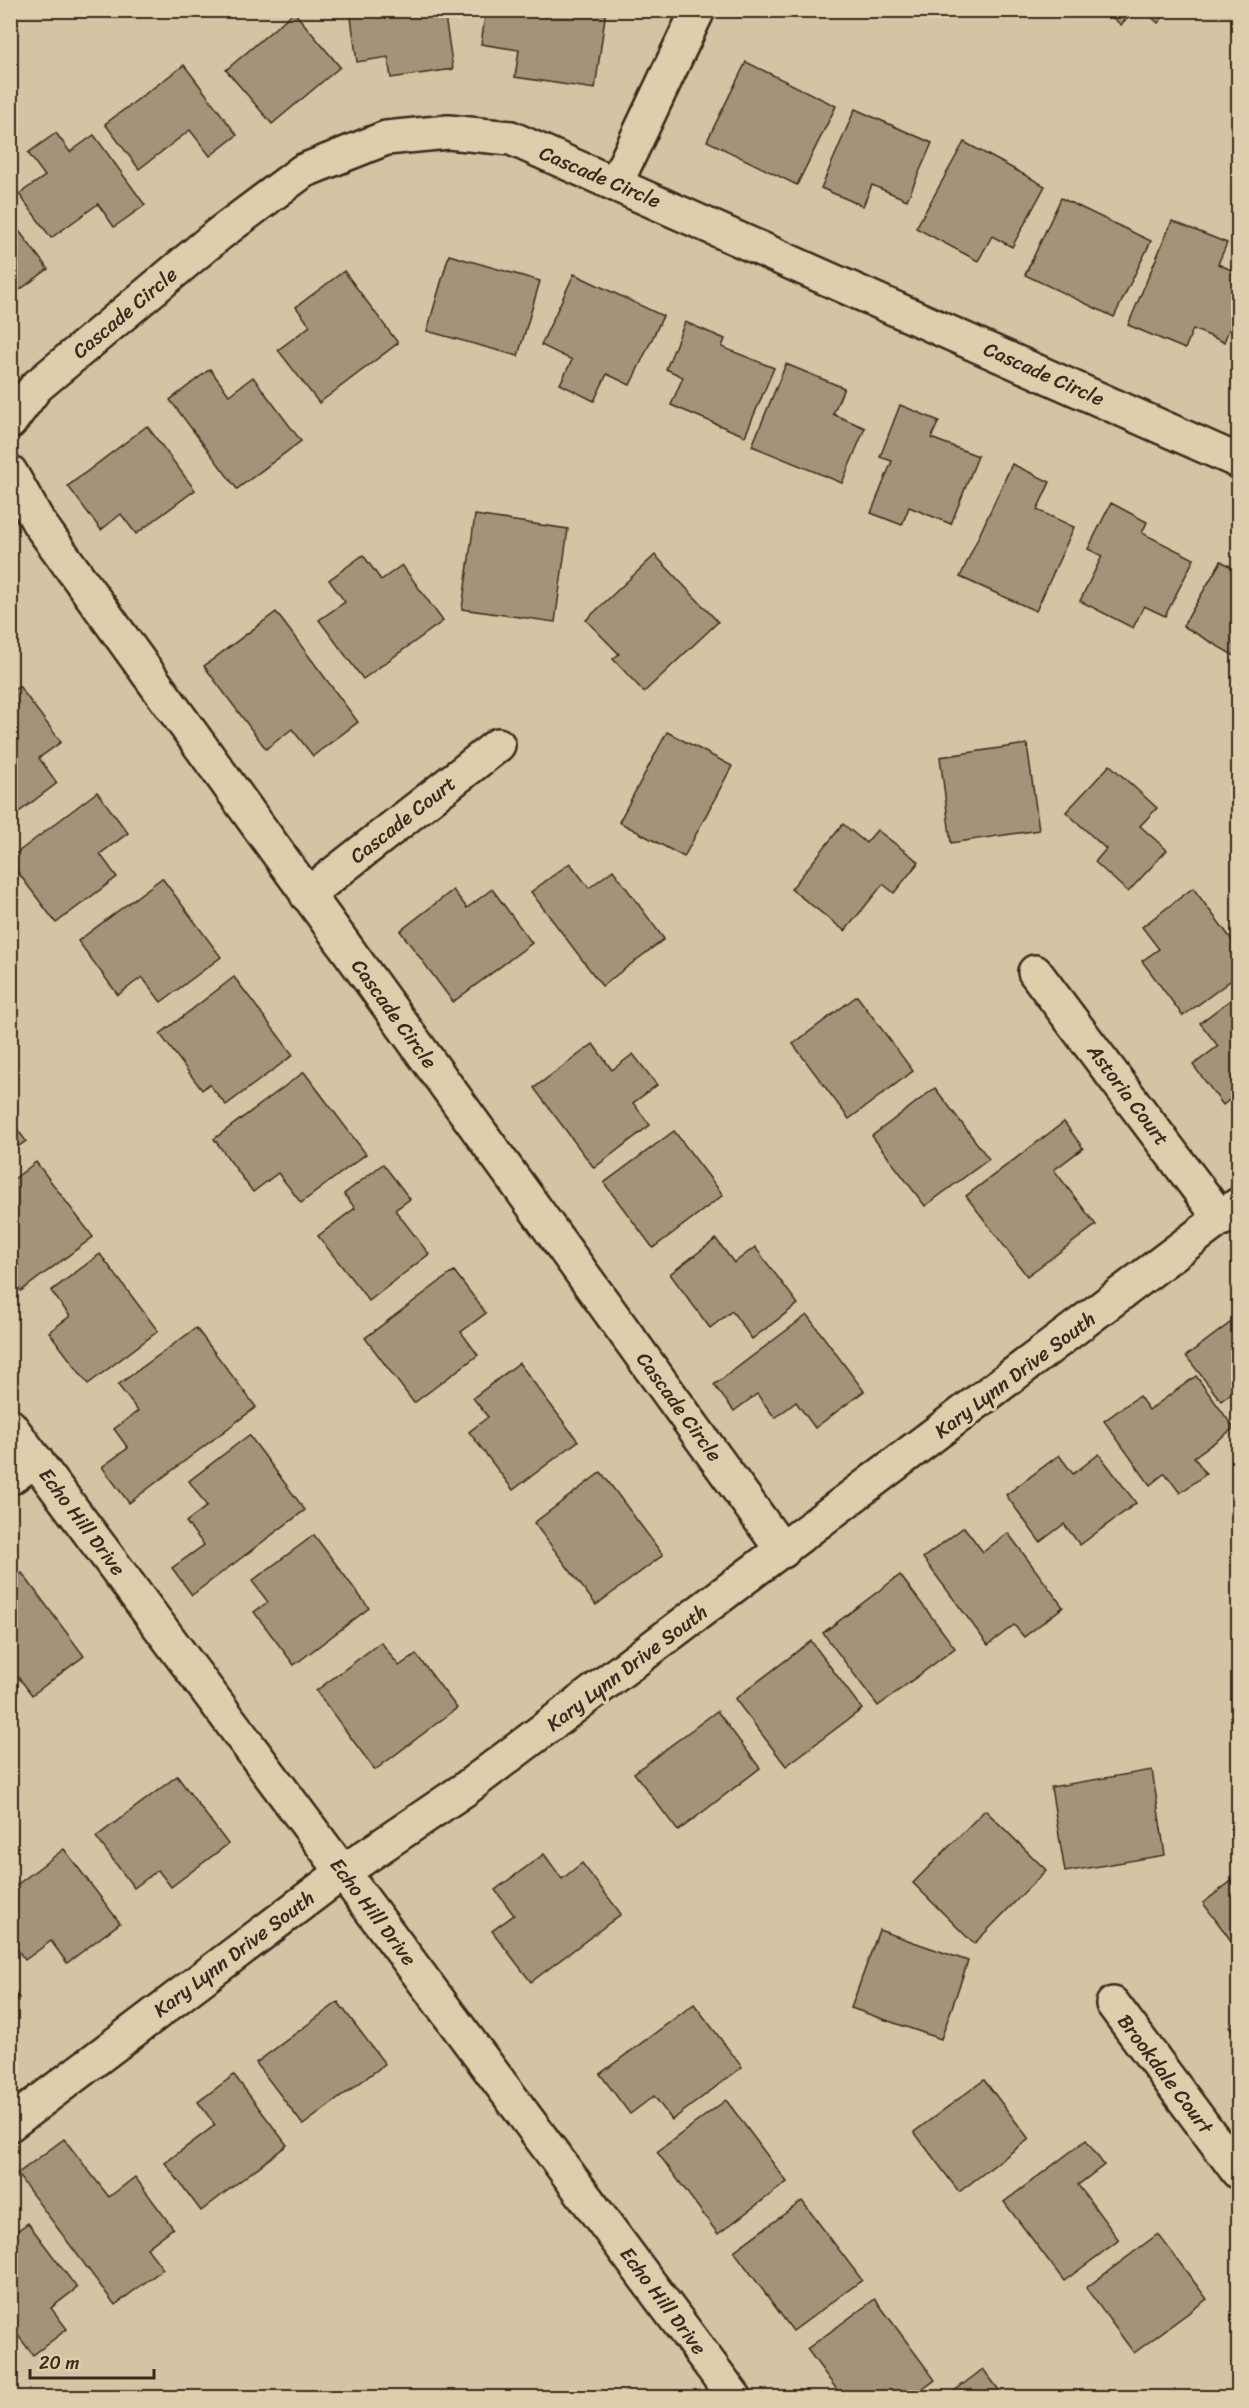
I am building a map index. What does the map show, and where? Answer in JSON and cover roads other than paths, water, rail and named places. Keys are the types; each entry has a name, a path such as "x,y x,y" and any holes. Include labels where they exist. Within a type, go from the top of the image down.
{"street":[{"path":"616,183 698,10"},
{"name":"Cascade Circle","path":"10,422 36,387 219,234 303,171 386,138 448,132 511,138 1239,461"},
{"name":"Cascade Circle","path":"10,472 39,523 783,1551"},
{"name":"Cascade Court","path":"307,895 498,745"},
{"name":"Astoria Court","path":"1035,972 1230,1212"},
{"name":"Kary Lynn Drive South","path":"10,2124 343,1872 465,1789 1230,1212"},
{"name":"Echo Hill Drive","path":"10,1426 23,1469 343,1872 735,2397"},
{"name":"Brookdale Court","path":"1113,2004 1239,2172"}]}
